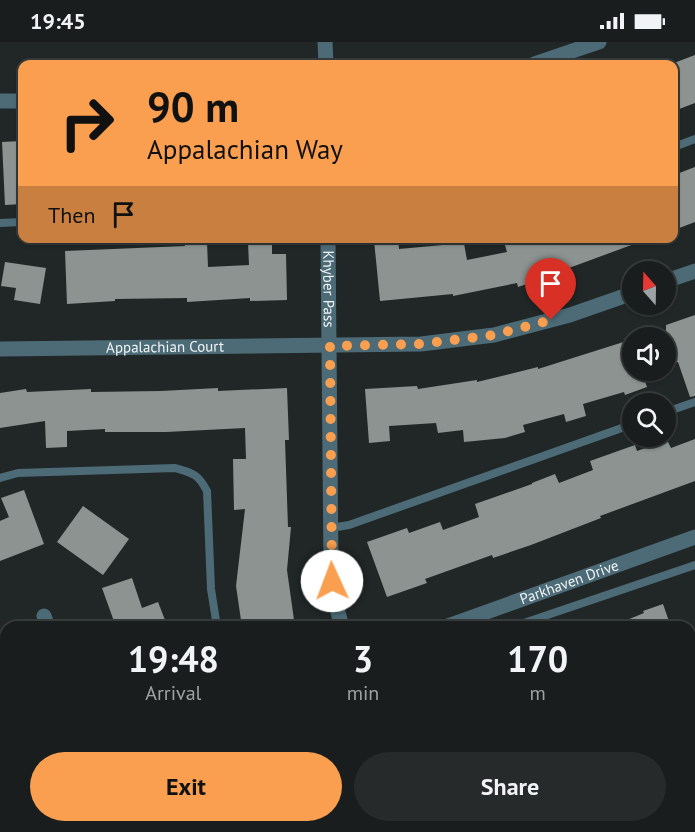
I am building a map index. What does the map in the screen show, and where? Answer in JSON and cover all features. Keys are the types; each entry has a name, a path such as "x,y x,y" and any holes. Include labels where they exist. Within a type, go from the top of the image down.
{"street":[{"path":"325,42 326,60"},
{"path":"546,60 599,42"},
{"path":"0,101 18,101"},
{"name":"Khyber Pass","path":"328,243 333,594 340,621"},
{"path":"676,278 695,271"},
{"name":"Appalachian Court","path":"0,349 421,344 494,335 570,315 622,297"},
{"name":"Parkhaven Drive","path":"462,621 695,537"}],"lane":[{"path":"678,146 695,140"},
{"path":"0,223 18,222"},
{"path":"676,409 695,402"},
{"path":"331,528 349,525 622,428"},
{"path":"0,478 18,473 175,468 195,474 207,491 211,589 216,621"},
{"path":"530,621 695,565"}],"building":[{"path":"695,55 695,103 678,109 678,61"},
{"path":"18,141 18,204 5,205 2,142"},
{"path":"695,167 695,222 678,228 678,173"},
{"path":"184,243 207,243 208,267 249,265 248,243 272,243 272,254 286,254 287,300 250,301 250,298 187,302 187,298 115,299 115,301 67,304 65,251 185,246"},
{"path":"374,243 398,243 399,249 443,245 442,243 464,243 467,260 507,252 504,243 637,243 518,287 517,283 453,296 453,294 380,301"},
{"path":"5,262 46,268 40,304 14,300 16,288 1,286"},
{"path":"695,315 695,396 690,397 678,362 676,363 676,327 666,327 666,325"},
{"path":"622,342 622,381 645,381 647,387 583,404 586,416 566,422 564,414 523,425 525,432 505,438 464,442 463,430 438,433 436,423 389,426 390,441 369,443 365,389 417,386 418,389 477,380 477,382 538,367 538,369"},
{"path":"287,388 289,440 285,440 288,527 291,527 287,570 294,621 241,621 236,586 245,509 234,510 233,459 246,459 245,428 166,432 105,432 105,429 67,431 67,447 46,448 45,421 0,428 0,393 26,389 27,392 91,389 91,392"},
{"path":"695,439 695,481 600,516 601,518 531,545 493,558 492,555 425,579 427,583 387,597 367,542 407,528 409,533 440,522 443,530 479,517 475,504 555,474 559,483 593,470 590,461 629,447 636,447 637,451 648,447 676,446"},
{"path":"24,490 44,544 0,561 0,521 9,517 1,498"},
{"path":"83,506 129,539 103,575 57,542"},
{"path":"132,578 142,608 158,602 165,620 114,621 102,588"},
{"path":"663,604 669,621 625,621 644,613 643,611"}],"route":[{"path":"332,581 330,346 421,344 494,335 551,320"}]}
